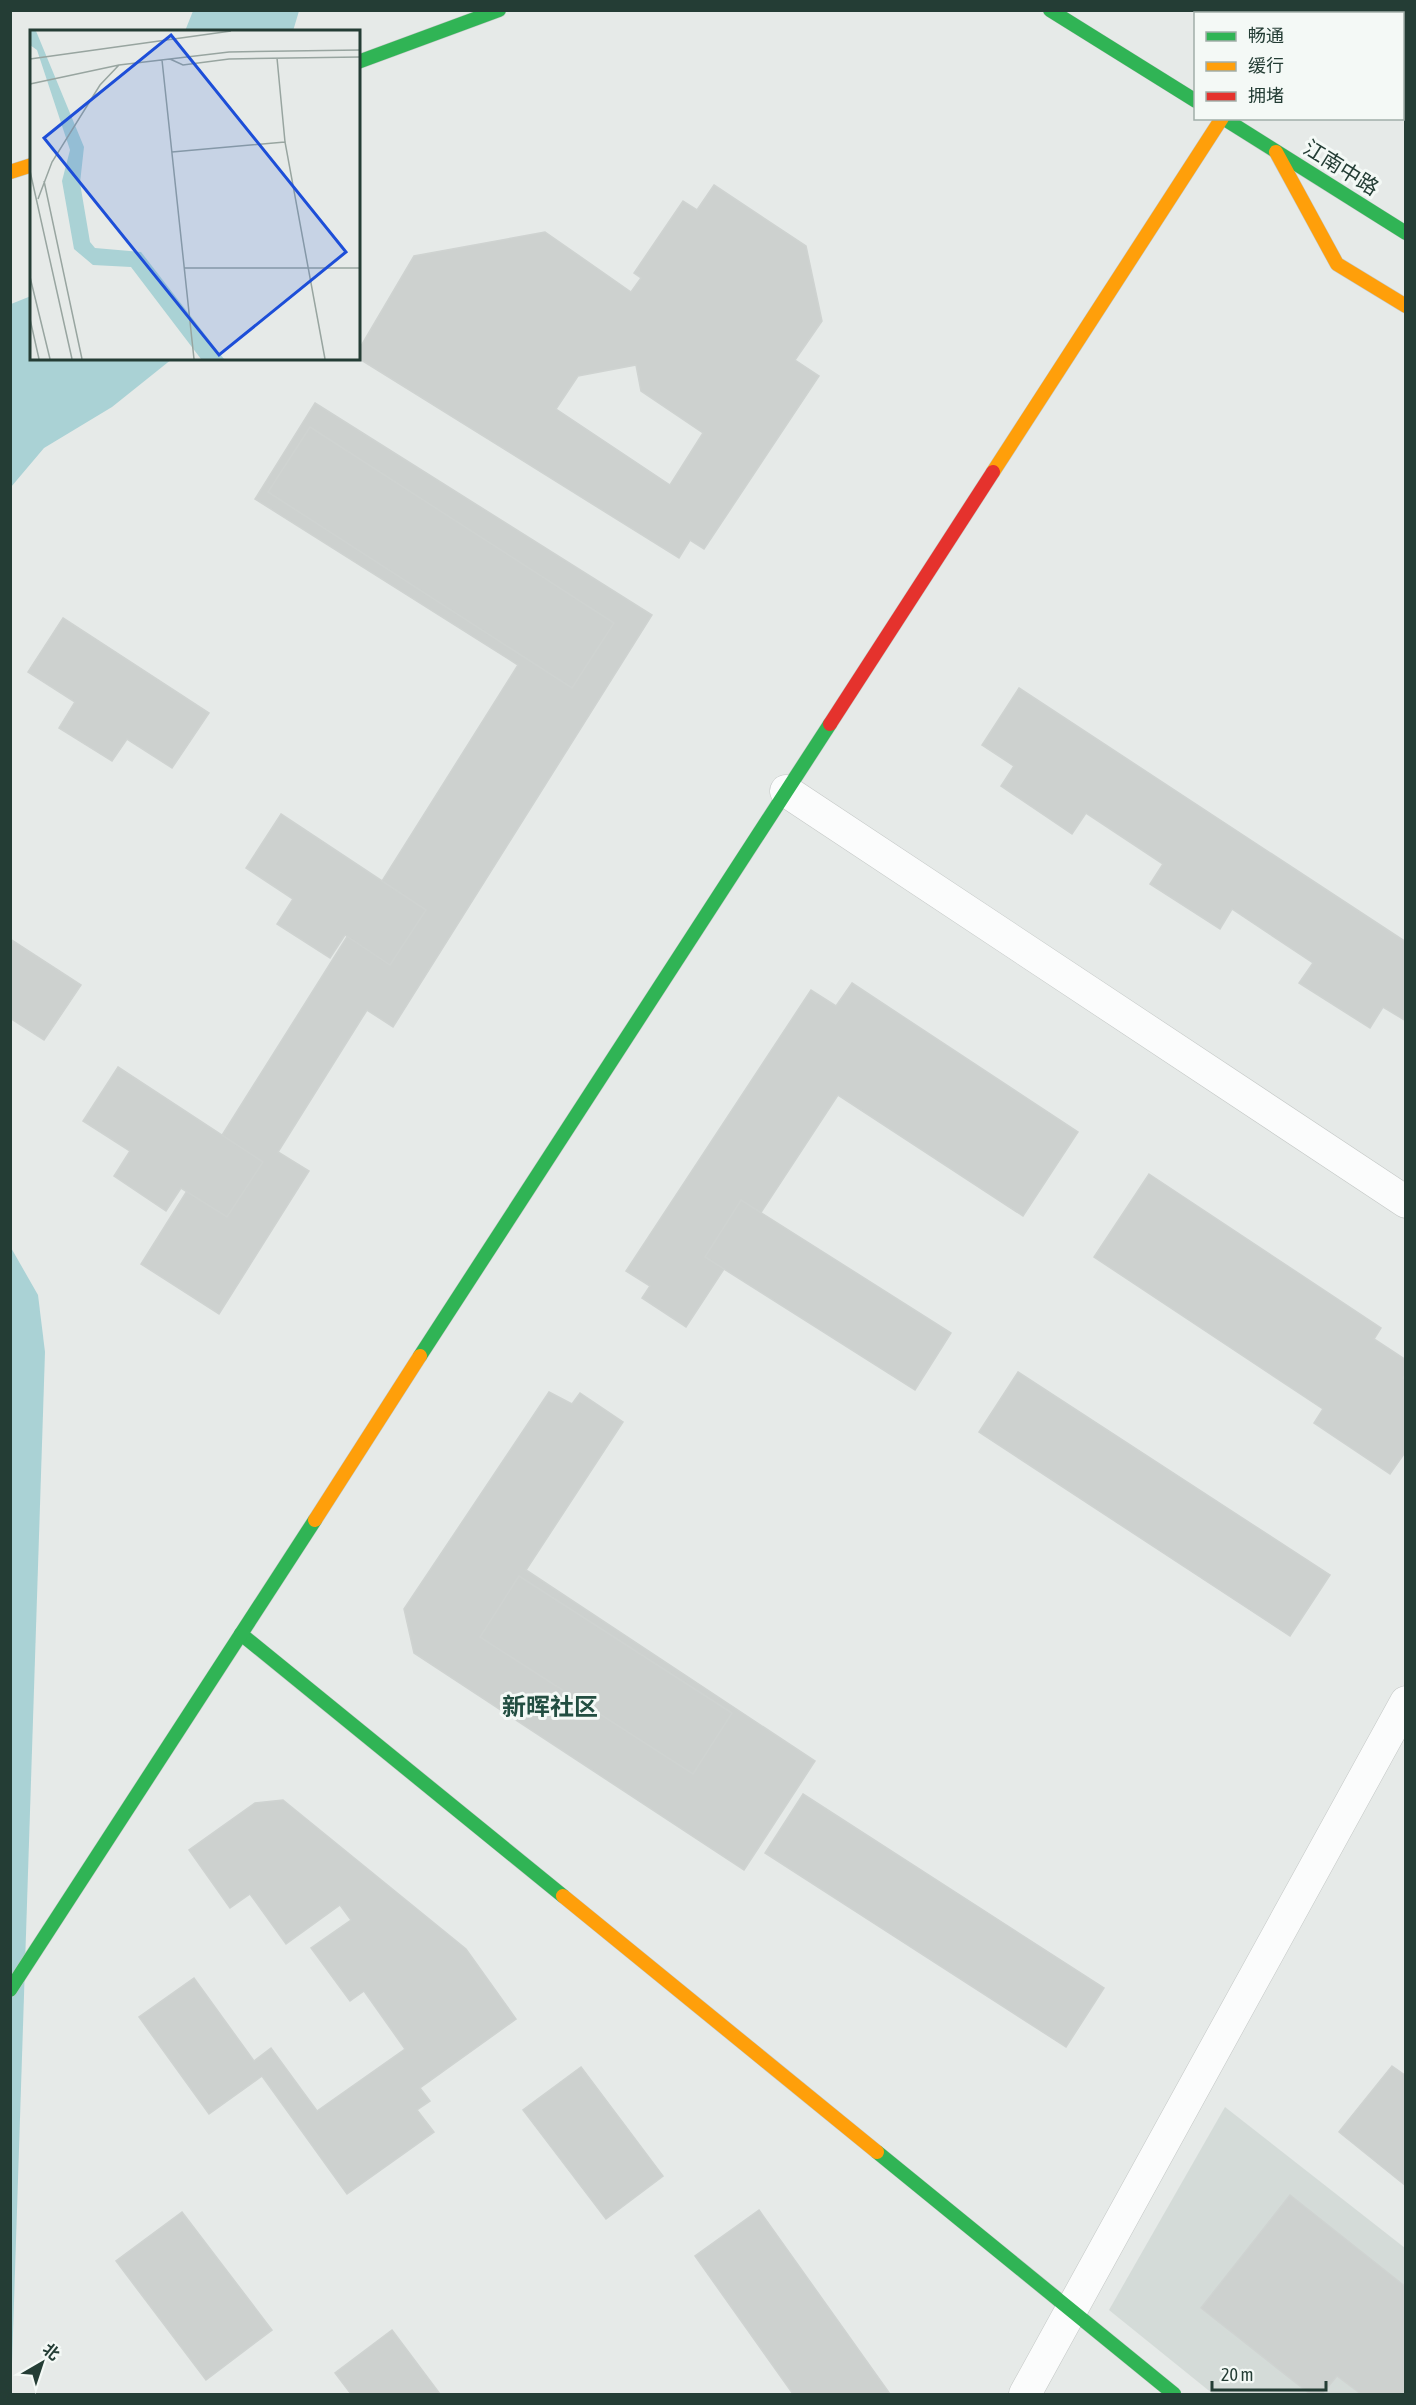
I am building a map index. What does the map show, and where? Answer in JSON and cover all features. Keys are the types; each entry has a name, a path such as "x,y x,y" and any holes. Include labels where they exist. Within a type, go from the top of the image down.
{"main road":[{"path":"360,62 500,10"},
{"path":"1050,10 1194,100"},
{"path":"10,1990 1221,120"},
{"name":"江南中路","path":"1225,120 1406,233"},
{"path":"1276,152 1337,264 1406,306"},
{"path":"10,172 30,166"},
{"path":"241,1635 1174,2394"}],"street":[{"path":"786,791 1406,1202"},
{"path":"1025,2394 1406,1702"}],"shaded area":[{"path":"1225,2107 1405,2248 1405,2394 1213,2394 1109,2310"}],"water":[{"path":"193,10 299,11 293,30 185,30"},
{"path":"30,296 30,360 171,360 112,407 44,448 11,487 11,304"},
{"path":"10,1246 38,1295 45,1352 11,2394"}],"building":[{"path":"714,185 806,246 822,321 795,360 819,376 704,549 690,540 679,558 360,359 360,348 414,256 545,232 631,292 641,278 634,273 683,201 697,210","holes":["636,365 641,391 703,433 670,485 556,409 578,376"]},
{"path":"315,403 652,615 393,1027 367,1010 278,1152 309,1171 219,1314 141,1264 518,665 255,499"},
{"path":"310,427 614,623 572,688 268,492"},
{"path":"63,618 209,713 172,768 127,739 112,761 59,728 75,702 28,672"},
{"path":"1019,688 1406,942 1406,1021 1383,1007 1370,1028 1299,983 1313,963 1232,909 1220,929 1150,884 1163,864 1086,813 1072,834 1001,786 1014,766 982,745"},
{"path":"281,814 426,910 390,965 345,935 330,958 277,924 293,899 246,868"},
{"path":"10,939 81,985 44,1040 10,1018"},
{"path":"852,983 1078,1132 1023,1216 838,1095 686,1327 642,1298 650,1286 626,1271 811,990 836,1006"},
{"path":"118,1067 263,1162 227,1217 181,1188 166,1211 114,1176 130,1151 83,1121"},
{"path":"1149,1174 1381,1328 1374,1339 1406,1360 1406,1374 1403,1378 1406,1380 1406,1451 1390,1474 1314,1423 1323,1409 1094,1257"},
{"path":"741,1200 951,1333 915,1390 705,1257"},
{"path":"1018,1372 1330,1575 1290,1636 979,1432"},
{"path":"549,1392 572,1404 580,1393 623,1422 526,1570 815,1761 744,1870 414,1653 404,1609"},
{"path":"519,1576 732,1713 693,1774 480,1637"},
{"path":"803,1794 1104,1988 1066,2047 765,1853"},
{"path":"283,1800 466,1949 516,2019 420,2088 430,2101 417,2110 434,2132 347,2194 262,2076 209,2114 139,2017 194,1978 254,2061 271,2048 317,2111 405,2049 364,1991 350,2001 311,1948 351,1920 340,1905 286,1944 250,1894 230,1908 189,1850 255,1803"},
{"path":"1392,2066 1406,2076 1406,2186 1339,2132"},
{"path":"581,2067 663,2176 606,2219 523,2110"},
{"path":"1290,2195 1406,2287 1406,2394 1361,2394 1337,2376 1322,2394 1310,2394 1201,2308"},
{"path":"759,2210 890,2394 793,2394 695,2256"},
{"path":"182,2212 272,2330 206,2380 116,2261"},
{"path":"392,2330 440,2394 351,2394 335,2373"}],"traffic: fast":[{"path":"360,61 499,10"},
{"path":"1050,10 1194,100"},
{"path":"1226,120 1406,233"},
{"path":"420,1356 830,724"},
{"path":"10,1990 315,1520"},
{"path":"241,1634 563,1896"},
{"path":"877,2152 1174,2394"}],"traffic: slow":[{"path":"993,472 1221,120"},
{"path":"1276,152 1337,264 1406,306"},
{"path":"10,172 30,166"},
{"path":"315,1520 420,1356"},
{"path":"563,1896 877,2152"}],"traffic: jam":[{"path":"830,724 993,472"}],"district":[{"name":"新晖社区","path":"550,1707"}]}
